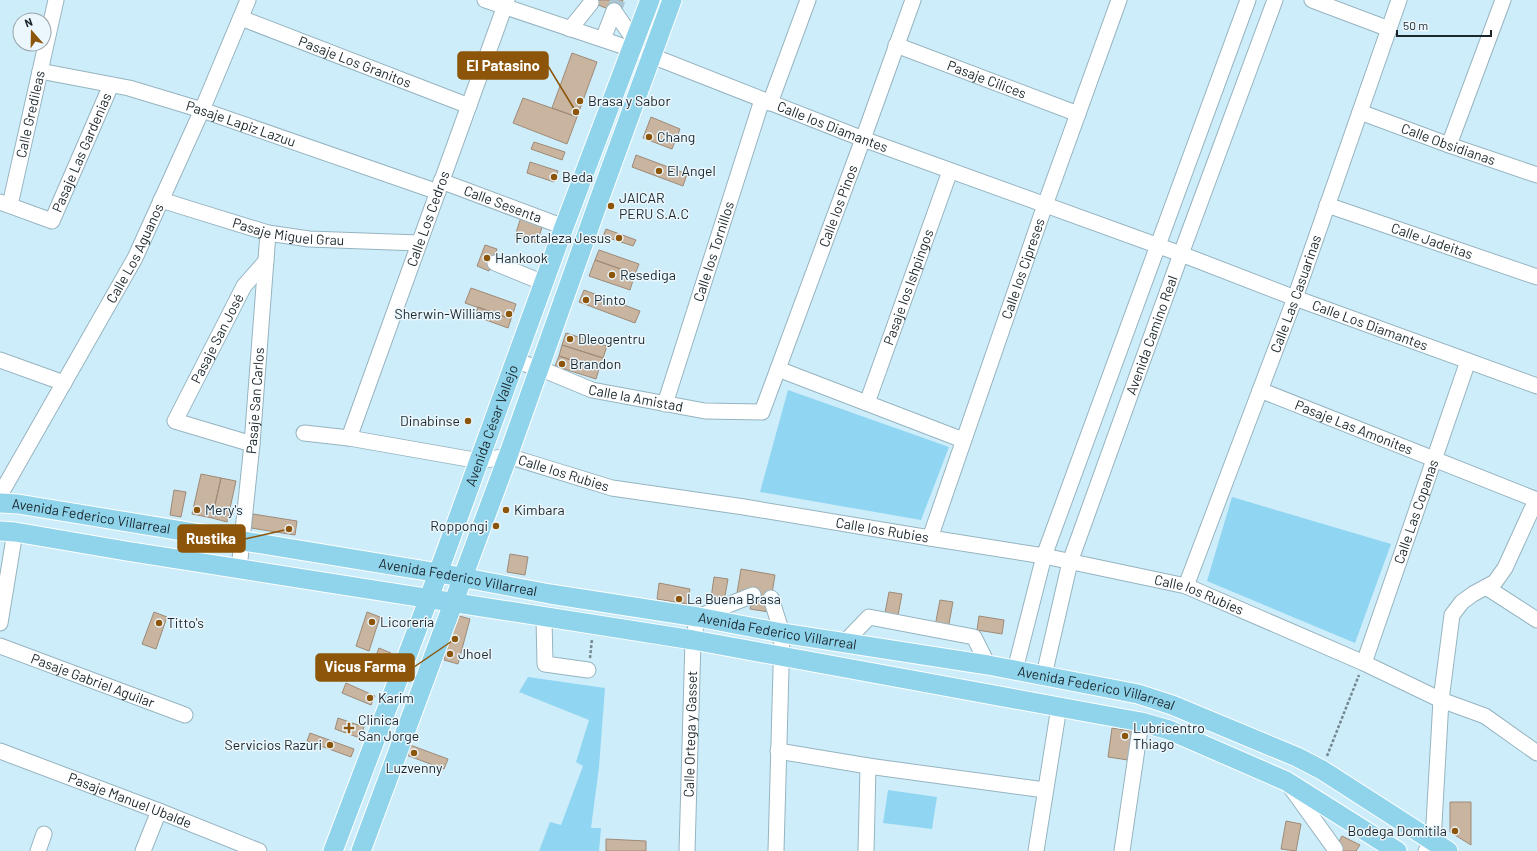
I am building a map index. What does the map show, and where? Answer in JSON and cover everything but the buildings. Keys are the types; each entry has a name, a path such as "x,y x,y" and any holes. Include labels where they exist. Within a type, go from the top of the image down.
{"main road":[{"name":"Avenida César Vallejo","path":"333,851 439,573 564,227 650,0"},
{"name":"Avenida César Vallejo","path":"360,851 508,456 672,0"},
{"path":"578,192 599,200"},
{"path":"544,283 566,292"},
{"name":"Avenida Federico Villarreal","path":"0,503 18,504 241,540 439,573 550,594 698,617 782,633 988,665 1138,694 1172,705 1297,757 1322,770 1436,848"},
{"path":"126,551 130,522"},
{"name":"Avenida Federico Villarreal","path":"8,532 429,598 544,618 693,640 1141,722 1169,730 1286,781 1397,851"},
{"path":"544,618 550,594"},
{"path":"1286,781 1297,757"},
{"path":"346,820 371,822"}],"street":[{"name":"Calle Gredileas","path":"5,204 40,71 56,0"},
{"name":"Calle Los Aguanos","path":"0,495 135,258 202,110 248,0"},
{"name":"Calle los Diamantes","path":"485,0 505,4 603,39 634,45 652,56 863,139 1181,254"},
{"name":"Calle los Tornillos","path":"665,404 766,101 808,0"},
{"name":"Calle los Pinos","path":"762,412 913,0"},
{"name":"Calle los Cipreses","path":"930,538 1045,205 1119,0"},
{"name":"Avenida Camino Real","path":"1016,670 1044,556 1248,0"},
{"name":"Avenida Camino Real","path":"1044,675 1070,562 1181,254 1275,0"},
{"path":"1312,0 1389,29"},
{"name":"Calle Las Casuarinas","path":"1186,586 1295,298 1399,0"},
{"path":"1449,145 1503,0"},
{"path":"570,28 591,3"},
{"name":"Calle Los Cedros","path":"349,438 505,4"},
{"path":"603,39 614,11 634,45"},
{"name":"Pasaje Los Granitos","path":"241,18 469,106"},
{"name":"Pasaje Cilices","path":"896,45 1078,114"},
{"name":"Pasaje Lapiz Lazuu","path":"40,71 129,88 440,187"},
{"name":"Pasaje Las Gardenias","path":"5,204 52,221 111,85"},
{"name":"Calle Obsidianas","path":"1360,112 1449,145 1537,175"},
{"name":"Pasaje los Ishpingos","path":"867,403 950,171"},
{"name":"Calle Sesenta","path":"440,187 564,227"},
{"name":"Pasaje Miguel Grau","path":"161,200 268,233 309,239 419,243"},
{"name":"Calle Jadeitas","path":"1327,205 1537,277"},
{"name":"Pasaje San Carlos","path":"239,569 252,444 268,233"},
{"name":"Calle Los Diamantes","path":"1181,254 1295,298 1537,386"},
{"name":"Pasaje San José","path":"252,444 175,420 244,286 266,261"},
{"path":"495,263 544,283"},
{"path":"0,360 64,383"},
{"name":"Calle la Amistad","path":"515,361 539,368 592,390 705,411 762,412"},
{"name":"Calle Las Copanas","path":"1364,664 1468,361"},
{"path":"778,369 963,440"},
{"name":"Pasaje Las Amonites","path":"1260,390 1537,500"},
{"name":"Calle los Rubies","path":"304,433 349,438 480,461 508,456 612,488 744,507 1044,556 1186,586 1364,664 1441,700 1485,716 1537,753"},
{"path":"1436,848 1441,700 1452,615 1462,602 1494,582 1505,568 1537,500"},
{"path":"0,623 8,532"},
{"path":"1486,586 1537,620"},
{"path":"698,617 752,595"},
{"path":"771,598 782,633 776,851"},
{"name":"Calle Ortega y Gasset","path":"686,851 693,640 698,617"},
{"path":"845,642 870,617 974,637 988,665"},
{"path":"544,618 545,664 588,670"},
{"name":"Pasaje Gabriel Aguilar","path":"0,646 186,715"},
{"path":"1036,851 1059,707"},
{"path":"1122,851 1141,722"},
{"name":"Pasaje Manuel Ubalde","path":"0,751 159,811 259,851"},
{"path":"778,752 1045,790"},
{"path":"866,851 868,766"},
{"path":"1286,781 1335,849"},
{"path":"143,851 159,811"},
{"path":"38,851 44,834"}],"path":[{"path":"588,670 594,625"},
{"path":"1322,770 1364,664"}],"shaded area":[{"path":"788,390 949,447 921,520 760,492"},
{"path":"1232,497 1391,544 1355,643 1207,581"},
{"path":"528,677 605,688 599,767 591,828 601,828 599,851 539,851 550,822 561,825 583,766 576,762 589,720 519,692"},
{"path":"888,790 937,797 932,829 883,823"}],"tunnel":[{"path":"614,11 618,0"}],"place":[{"name":"Brasa y Sabor","path":"580,101"},
{"name":"El Patasino","path":"576,112"},
{"name":"Chang","path":"649,137"},
{"name":"El Angel","path":"659,171"},
{"name":"Beda","path":"554,177"},
{"name":"JAICAR PERU S.A.C","path":"611,206"},
{"name":"Fortaleza Jesus","path":"619,238"},
{"name":"Hankook","path":"487,258"},
{"name":"Resediga","path":"612,275"},
{"name":"Pinto","path":"586,300"},
{"name":"Sherwin-Williams","path":"509,314"},
{"name":"Dleogentru","path":"570,339"},
{"name":"Brandon","path":"562,364"},
{"name":"Dinabinse","path":"468,421"},
{"name":"Mery's","path":"197,510"},
{"name":"Kimbara","path":"506,510"},
{"name":"Roppongi","path":"496,526"},
{"name":"Rustika","path":"289,529"},
{"name":"La Buena Brasa","path":"679,599"},
{"name":"Licorería","path":"372,622"},
{"name":"Titto's","path":"159,623"},
{"name":"Vicus Farma","path":"455,639"},
{"name":"Jhoel","path":"450,654"},
{"name":"Karim","path":"370,698"},
{"name":"Clinica San Jorge","path":"349,728"},
{"name":"Lubricentro Thiago","path":"1125,736"},
{"name":"Servicios Razuri","path":"330,745"},
{"name":"Luzvenny","path":"414,753"},
{"name":"Bodega Domitila","path":"1455,831"}]}
